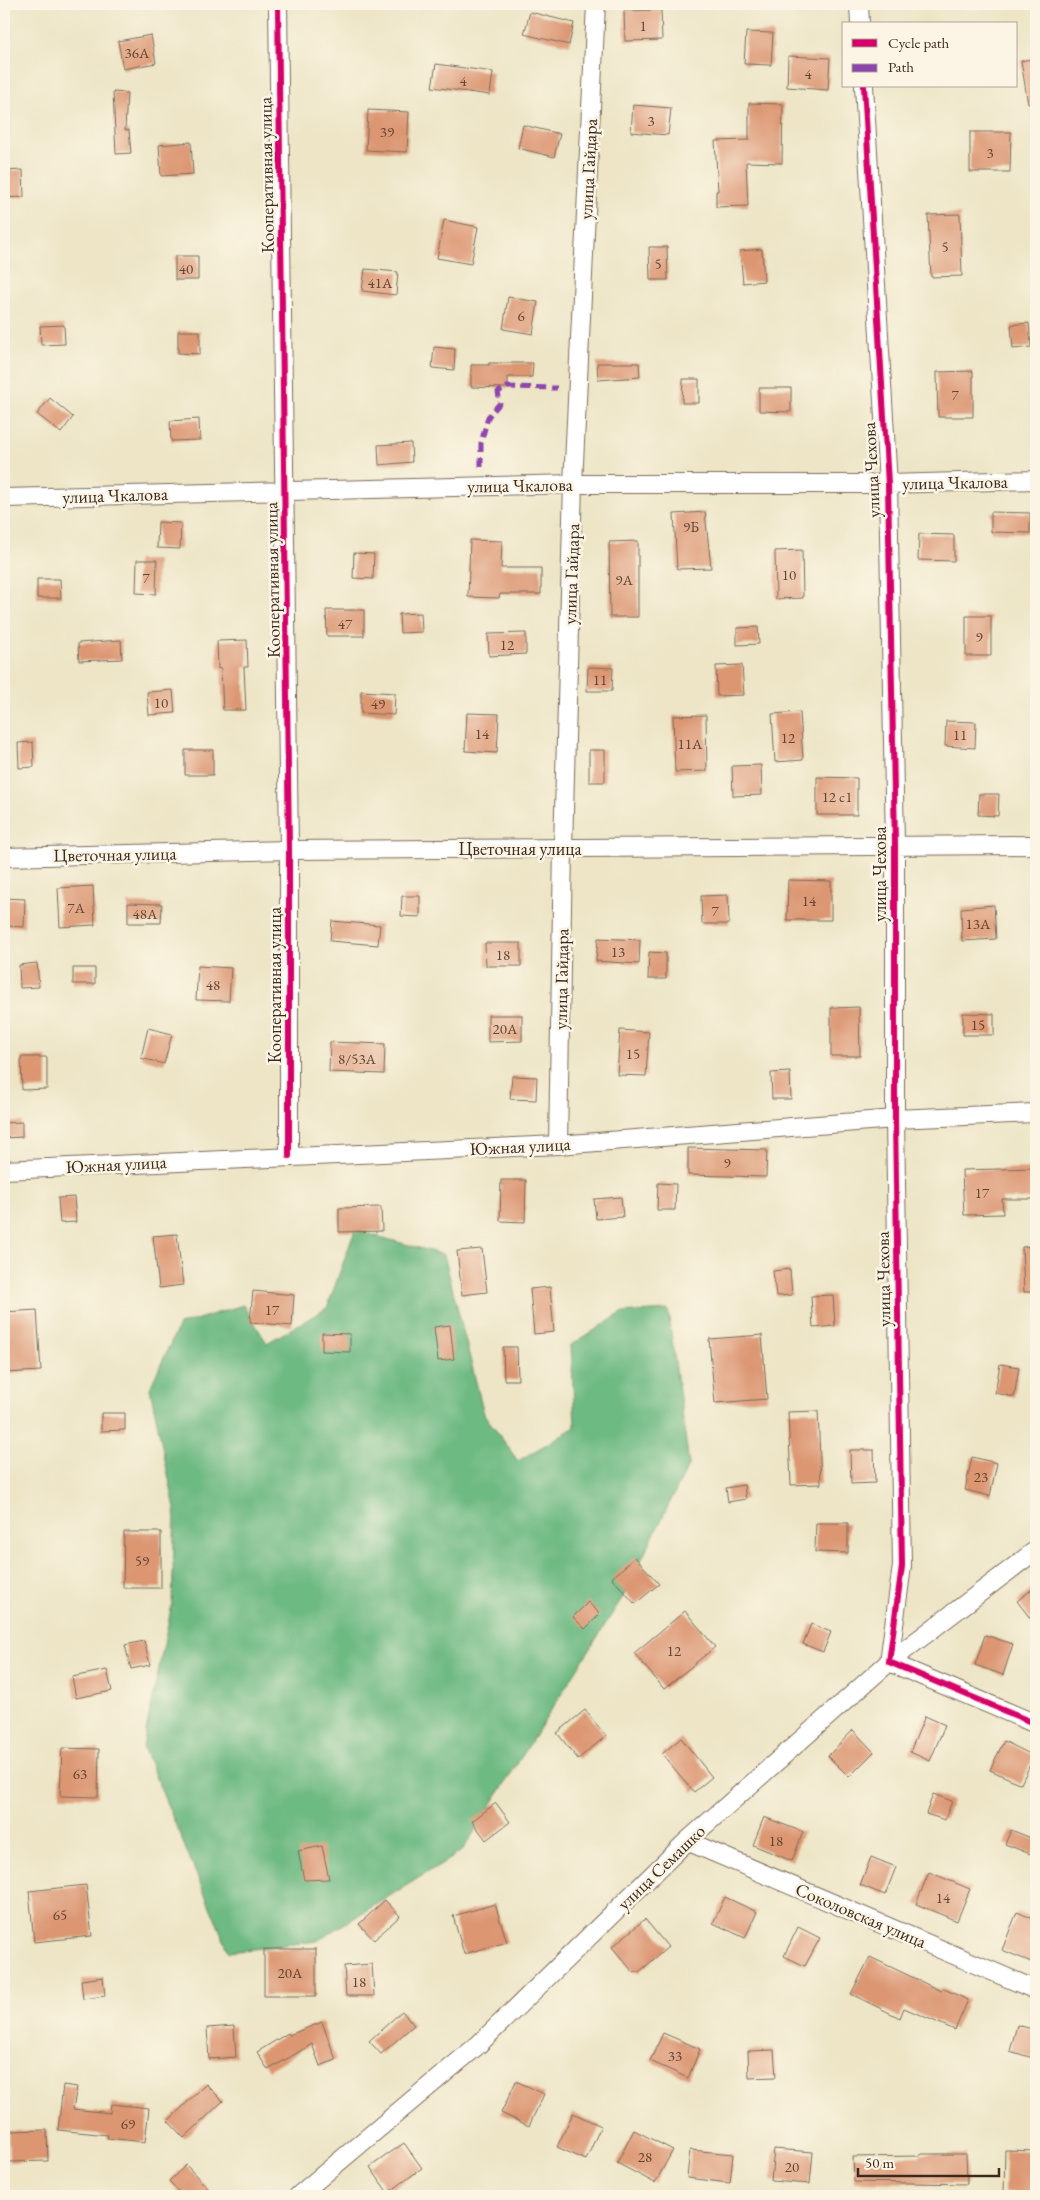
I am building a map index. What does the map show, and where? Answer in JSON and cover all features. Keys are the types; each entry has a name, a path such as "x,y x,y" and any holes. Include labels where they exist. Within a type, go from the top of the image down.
{"street":[{"name":"Кооперативная улица","path":"278,4 286,490 289,1156"},
{"name":"улица Гайдара","path":"558,1145 563,848 573,484 596,4"},
{"path":"858,4 860,22"},
{"name":"улица Чехова","path":"864,88 888,484 894,846 895,1119 902,1566 889,1662"},
{"name":"улица Чкалова","path":"4,498 573,484 888,484 1036,480"},
{"name":"Цветочная улица","path":"4,857 289,850 1036,845"},
{"name":"Южная улица","path":"4,1170 558,1145 895,1119 1036,1114"},
{"name":"улица Семашко","path":"298,2196 478,2045 687,1841 889,1662 1036,1550"},
{"path":"889,1662 1036,1724"},
{"name":"Соколовская улица","path":"687,1841 1036,1990"}],"green space":[{"path":"355,1230 444,1255 484,1414 518,1461 575,1427 571,1345 622,1313 668,1310 689,1464 624,1595 462,1851 317,1941 229,1952 143,1747 172,1604 175,1508 150,1388 179,1325 243,1305 267,1343 327,1308"}],"building":[{"path":"661,10 662,40 625,41 624,11"},
{"path":"530,12 574,23 569,45 524,34"},
{"path":"746,32 773,33 771,65 744,64"},
{"path":"151,35 156,63 123,69 118,41"},
{"path":"788,56 830,58 828,90 787,87"},
{"path":"1036,58 1036,103 1028,104 1021,61"},
{"path":"436,64 493,72 490,95 432,87"},
{"path":"113,92 127,93 125,130 129,130 131,153 116,154"},
{"path":"749,103 783,104 782,163 746,162 748,206 716,207 716,191 718,191 715,141 749,140"},
{"path":"633,105 671,108 668,135 631,132"},
{"path":"368,110 409,112 407,152 366,150"},
{"path":"523,125 560,134 554,157 518,148"},
{"path":"970,132 1011,132 1010,172 970,172"},
{"path":"191,142 193,174 161,176 159,145"},
{"path":"23,170 24,197 4,198 4,171"},
{"path":"960,214 962,276 931,277 928,215"},
{"path":"444,220 478,227 471,264 437,258"},
{"path":"649,247 667,247 668,280 650,280"},
{"path":"762,249 764,281 743,283 740,251"},
{"path":"175,256 198,256 198,280 175,280"},
{"path":"365,269 398,272 396,295 362,291"},
{"path":"508,297 538,302 533,334 503,329"},
{"path":"1029,323 1031,347 1013,349 1011,325"},
{"path":"64,325 65,344 41,345 40,326"},
{"path":"178,331 200,331 200,354 178,353"},
{"path":"434,347 455,349 454,370 432,368"},
{"path":"489,363 533,363 532,377 508,377 508,388 471,387 471,365 489,365"},
{"path":"597,363 639,363 640,377 598,380"},
{"path":"973,371 973,417 938,417 937,372"},
{"path":"683,379 699,379 699,403 682,403"},
{"path":"759,388 791,388 791,412 759,411"},
{"path":"50,398 73,417 61,433 37,414"},
{"path":"199,419 200,440 171,441 170,421"},
{"path":"411,443 412,462 379,465 378,445"},
{"path":"705,512 711,568 677,569 674,514"},
{"path":"991,512 1030,513 1030,533 991,532"},
{"path":"158,522 181,523 180,549 157,548"},
{"path":"919,534 954,535 954,561 918,560"},
{"path":"470,540 502,541 501,568 541,568 541,594 500,594 499,598 468,597"},
{"path":"638,541 638,617 610,617 609,542"},
{"path":"802,550 803,598 776,599 775,551"},
{"path":"354,553 374,554 373,579 353,578"},
{"path":"137,560 157,560 156,594 136,593"},
{"path":"37,579 60,579 61,598 37,598"},
{"path":"326,610 364,610 364,636 327,636"},
{"path":"421,613 422,632 400,633 399,614"},
{"path":"966,616 991,616 991,656 966,656"},
{"path":"758,627 759,644 737,645 737,628"},
{"path":"526,633 526,654 489,656 488,634"},
{"path":"121,640 122,659 79,661 78,643"},
{"path":"247,640 248,667 244,667 246,710 223,710 221,668 218,669 217,641"},
{"path":"742,665 744,695 717,696 716,666"},
{"path":"588,667 613,668 612,691 587,691"},
{"path":"173,690 175,713 149,715 147,692"},
{"path":"361,691 395,693 394,715 361,713"},
{"path":"800,712 803,760 775,762 772,714"},
{"path":"467,713 499,714 497,753 465,751"},
{"path":"706,715 707,771 675,772 673,716"},
{"path":"946,721 976,722 975,748 945,746"},
{"path":"33,742 34,767 19,768 18,743"},
{"path":"185,750 213,750 213,775 185,775"},
{"path":"589,750 605,750 605,782 589,782"},
{"path":"761,765 762,795 733,796 732,766"},
{"path":"817,777 857,778 857,815 817,815"},
{"path":"979,794 999,794 998,816 978,815"},
{"path":"788,880 831,881 831,920 787,920"},
{"path":"93,886 95,925 60,927 58,888"},
{"path":"728,895 729,924 702,924 701,896"},
{"path":"402,896 420,896 420,917 401,916"},
{"path":"4,898 25,899 24,927 4,926"},
{"path":"128,903 162,904 161,923 128,923"},
{"path":"994,905 996,939 962,941 961,908"},
{"path":"332,921 380,925 378,945 330,941"},
{"path":"598,938 640,940 639,964 596,961"},
{"path":"485,943 521,943 521,966 486,966"},
{"path":"649,952 666,953 666,979 648,979"},
{"path":"37,963 39,987 20,988 19,965"},
{"path":"198,966 231,968 229,1001 196,1000"},
{"path":"73,968 95,968 95,984 73,984"},
{"path":"859,1007 860,1056 831,1056 831,1008"},
{"path":"963,1013 994,1014 994,1035 963,1035"},
{"path":"488,1015 522,1015 522,1041 488,1042"},
{"path":"148,1028 172,1034 164,1064 141,1058"},
{"path":"620,1030 649,1032 646,1076 617,1075"},
{"path":"330,1042 385,1044 384,1074 329,1072"},
{"path":"21,1057 47,1057 47,1089 22,1090"},
{"path":"790,1072 791,1099 772,1099 771,1073"},
{"path":"512,1076 537,1077 536,1100 510,1099"},
{"path":"22,1122 22,1137 4,1138 4,1123"},
{"path":"688,1148 767,1150 766,1177 688,1175"},
{"path":"1036,1168 1036,1199 1002,1199 1003,1214 964,1215 962,1170"},
{"path":"501,1180 526,1180 525,1222 500,1221"},
{"path":"658,1183 676,1184 675,1210 657,1210"},
{"path":"74,1197 76,1222 60,1223 58,1198"},
{"path":"621,1197 623,1217 596,1219 594,1199"},
{"path":"381,1207 382,1231 339,1232 339,1208"},
{"path":"177,1234 183,1285 159,1288 153,1236"},
{"path":"1036,1246 1036,1292 1024,1292 1022,1247"},
{"path":"482,1249 487,1292 462,1295 457,1251"},
{"path":"790,1269 792,1295 776,1296 773,1271"},
{"path":"550,1287 554,1332 534,1334 530,1289"},
{"path":"253,1291 294,1295 292,1326 250,1322"},
{"path":"833,1295 835,1326 813,1328 811,1296"},
{"path":"37,1310 41,1371 4,1373 4,1312"},
{"path":"450,1325 454,1359 438,1361 434,1327"},
{"path":"322,1333 350,1334 350,1352 322,1351"},
{"path":"762,1335 767,1399 715,1403 709,1339"},
{"path":"503,1347 517,1347 518,1380 504,1380"},
{"path":"1000,1364 1019,1367 1014,1397 995,1393"},
{"path":"818,1411 821,1484 791,1485 788,1412"},
{"path":"101,1413 125,1413 125,1430 101,1431"},
{"path":"850,1450 874,1450 875,1483 851,1484"},
{"path":"972,1457 997,1463 990,1496 965,1490"},
{"path":"744,1485 746,1499 728,1502 726,1488"},
{"path":"816,1523 848,1523 848,1553 815,1552"},
{"path":"124,1532 161,1532 161,1588 123,1588"},
{"path":"635,1557 659,1584 635,1604 612,1578"},
{"path":"1036,1586 1036,1626 1017,1601"},
{"path":"588,1602 600,1614 585,1629 573,1617"},
{"path":"685,1611 715,1647 664,1689 634,1653"},
{"path":"811,1624 831,1632 823,1652 803,1644"},
{"path":"985,1635 1013,1644 1003,1675 975,1665"},
{"path":"144,1641 150,1665 131,1669 125,1645"},
{"path":"107,1670 112,1691 76,1698 72,1677"},
{"path":"585,1710 606,1736 578,1759 557,1733"},
{"path":"925,1716 945,1725 930,1761 910,1752"},
{"path":"853,1730 874,1752 849,1777 828,1756"},
{"path":"681,1738 712,1777 694,1792 662,1754"},
{"path":"1004,1741 1034,1756 1021,1784 990,1770"},
{"path":"62,1748 99,1749 98,1797 60,1796"},
{"path":"933,1794 952,1801 945,1820 926,1814"},
{"path":"496,1803 510,1822 486,1840 472,1821"},
{"path":"764,1817 803,1832 792,1861 753,1845"},
{"path":"1011,1830 1036,1840 1033,1855 1005,1844"},
{"path":"322,1846 329,1879 304,1880 298,1851"},
{"path":"871,1857 896,1867 885,1895 860,1885"},
{"path":"929,1872 970,1889 957,1921 916,1904"},
{"path":"86,1885 92,1936 34,1942 29,1891"},
{"path":"725,1897 757,1912 745,1938 713,1923"},
{"path":"385,1900 400,1916 374,1940 359,1924"},
{"path":"495,1904 507,1942 464,1954 453,1916"},
{"path":"1017,1912 1036,1920 1036,1964 1002,1950"},
{"path":"645,1919 668,1947 639,1972 633,1972 612,1947"},
{"path":"798,1927 820,1938 805,1966 784,1956"},
{"path":"264,1949 316,1949 316,1996 264,1996"},
{"path":"870,1957 941,1991 942,1988 968,2000 955,2030 904,2008 900,2018 851,1994"},
{"path":"372,1964 374,1996 346,1996 344,1966"},
{"path":"103,1977 105,1996 83,1999 81,1980"},
{"path":"402,2011 414,2025 381,2054 369,2041"},
{"path":"322,2022 336,2060 320,2066 312,2044 268,2070 257,2052 288,2033 289,2035"},
{"path":"1017,2025 1036,2030 1036,2059 1010,2051"},
{"path":"234,2026 236,2057 209,2059 207,2028"},
{"path":"663,2033 700,2049 688,2078 650,2061"},
{"path":"774,2050 776,2077 749,2078 748,2051"},
{"path":"516,2081 544,2094 529,2126 501,2113"},
{"path":"206,2084 223,2101 184,2138 168,2121"},
{"path":"63,2085 77,2087 73,2109 110,2113 111,2104 149,2108 145,2142 107,2138 108,2135 58,2130"},
{"path":"573,2113 601,2126 586,2160 557,2147"},
{"path":"47,2130 48,2161 9,2162 8,2131"},
{"path":"634,2130 673,2150 655,2183 617,2163"},
{"path":"404,2143 422,2168 388,2193 370,2167"},
{"path":"774,2149 813,2152 810,2184 771,2181"},
{"path":"690,2150 733,2154 730,2183 687,2178"},
{"path":"1005,2150 1036,2151 1036,2194 1004,2193"},
{"path":"920,2154 966,2154 967,2184 854,2182 853,2157 920,2156"},
{"path":"186,2165 215,2196 183,2196 169,2181"}],"marked path":[{"path":"481,467 481,443 488,417 500,403 498,392 507,387 557,388"}],"cycle path":[{"path":"278,4 289,850 289,1156"},
{"path":"864,88 888,484 895,845 895,1119 902,1566 889,1662 1036,1724"}]}
